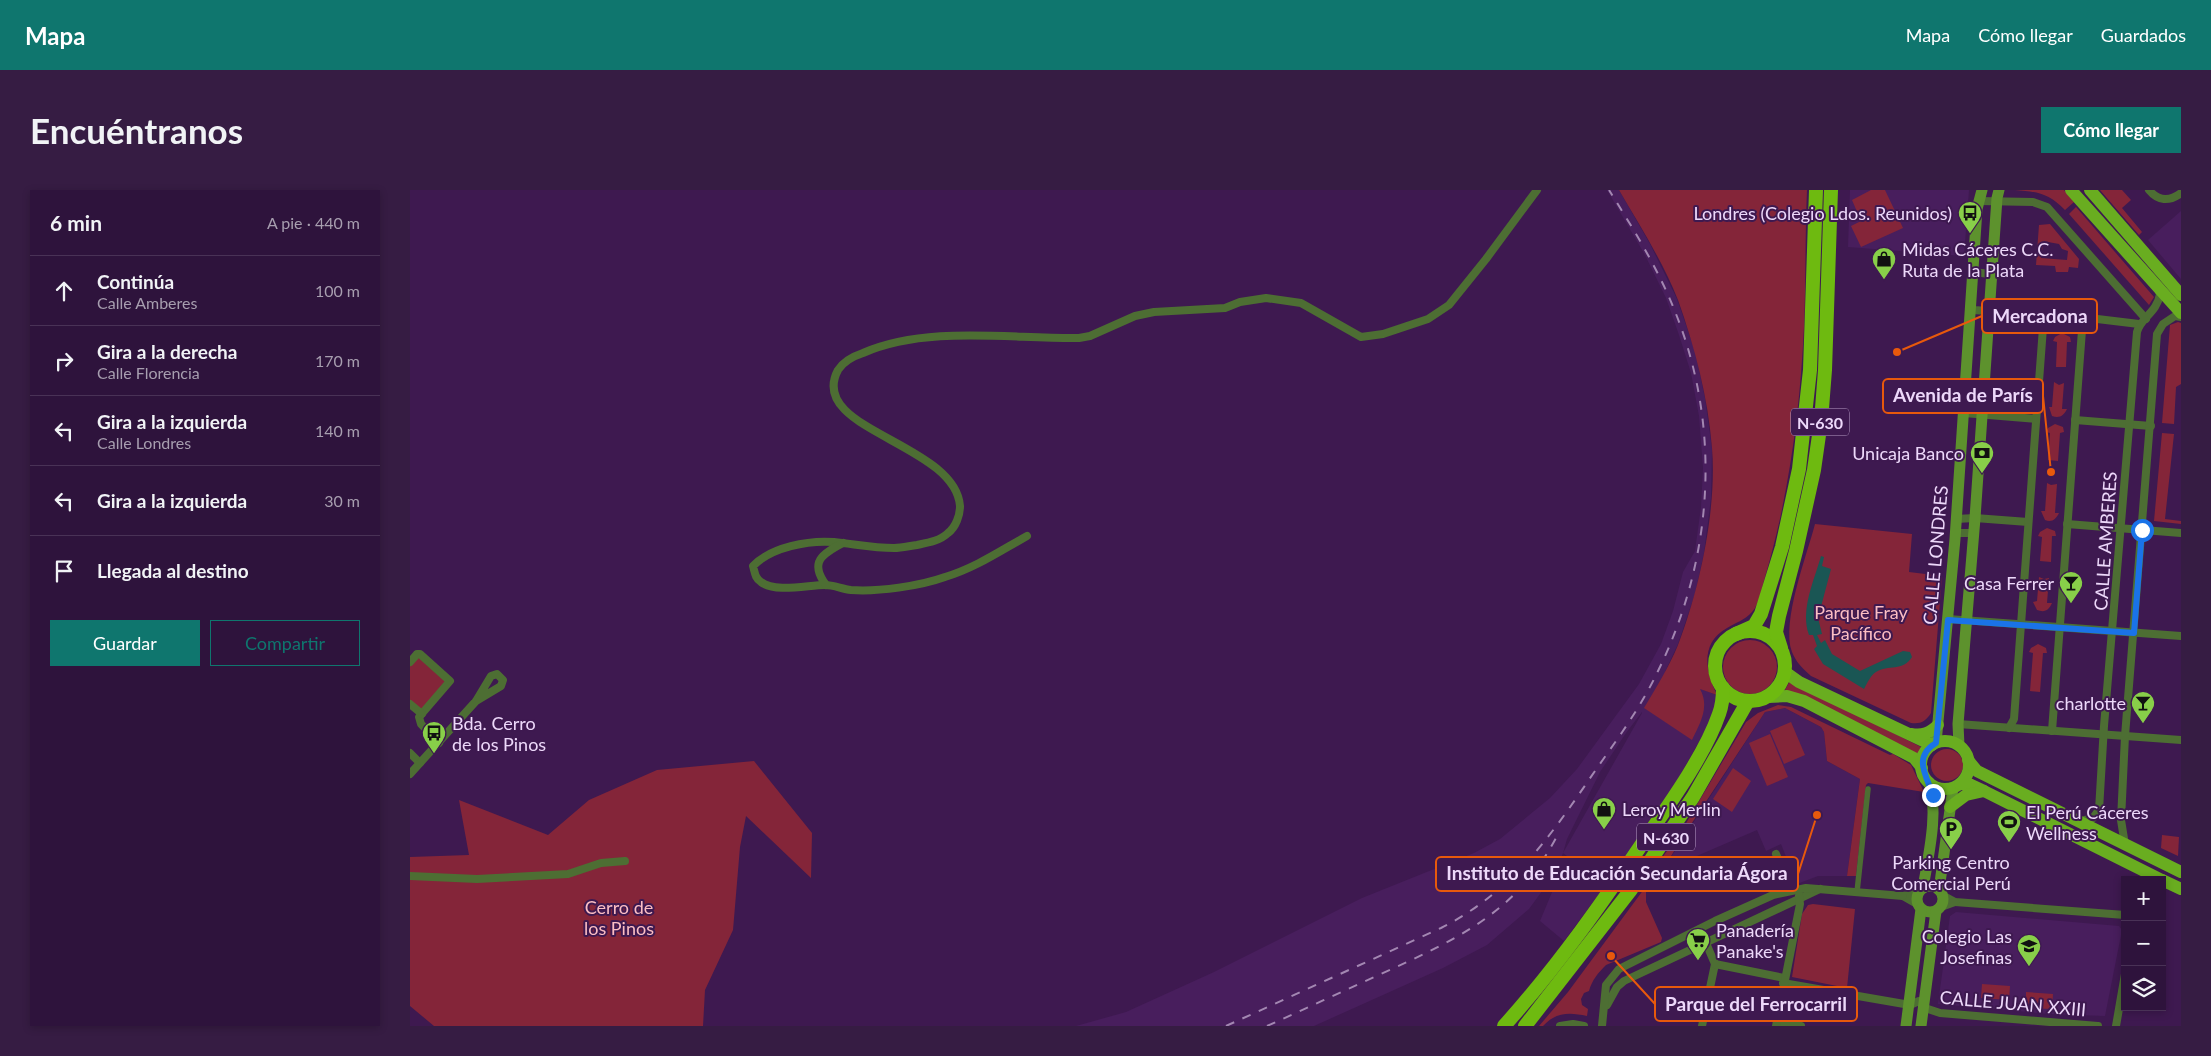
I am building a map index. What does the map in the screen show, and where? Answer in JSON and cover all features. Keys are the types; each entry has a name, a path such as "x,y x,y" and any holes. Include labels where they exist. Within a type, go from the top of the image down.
{"highway":[{"name":"N-630","path":"1504,1026 1562,956 1617,881 1672,800 1712,731 1719,714 1723,688 1716,670 1717,654 1727,640 1754,626 1761,614 1782,547 1800,469 1810,370 1816,190"},
{"name":"N-630","path":"1785,672 1785,658 1776,632 1814,470 1825,370 1831,190"},
{"path":"1736,634 1746,631 1764,634 1781,648"},
{"path":"1723,688 1736,698 1748,701 1768,697 1780,685 1785,672"},
{"name":"N-630","path":"1525,1026 1630,891 1693,797 1748,701"}],"main road":[{"path":"2071,190 2181,315"},
{"path":"2090,190 2181,294"},
{"name":"CALLE LONDRES","path":"1934,744 1938,725 1956,533 1973,272 1980,196"},
{"name":"CALLE LONDRES","path":"1959,746 1958,724 1975,518 1990,274 1998,197"},
{"path":"1785,672 1799,682 1905,733 1934,744 1945,742 1959,746 1977,771 2181,872"},
{"path":"1768,697 1787,696 1804,701 1914,758 1929,782 1933,795 1932,814 1920,898 1910,1005 1906,1026"},
{"path":"1905,733 1923,735 1938,725"},
{"path":"1922,768 1924,755 1934,744"},
{"path":"1921,1026 1925,1008 1950,807 1957,786 1968,773 1968,760"},
{"path":"1929,782 1940,789 1969,784 2141,875"},
{"path":"1950,807 1966,795 1984,791"},
{"path":"2166,882 2181,889"},
{"path":"1920,898 1931,886 1940,892"},
{"path":"1920,898 1928,912 1938,909"}],"street":[{"path":"1027,536 968,570 943,578 878,588 852,590 826,585 798,588 771,586 762,583 755,577 753,566 761,558 790,547 811,543 843,543 895,548 932,542 948,533 960,513 959,499 954,489 939,471 902,445 859,422 843,410 836,400 834,379 840,367 854,356 878,346 908,339 940,336 1079,338 1090,336 1135,316 1154,312 1225,308 1240,302 1266,298 1301,303 1362,337 1383,334 1428,319 1449,305 1486,260 1537,190"},
{"path":"2148,190 2164,200 2181,193"},
{"path":"1980,196 2033,202 2047,207 2142,321"},
{"path":"1973,272 1990,274"},
{"name":"CALLE AMBERES","path":"2079,822 2093,818 2099,810 2103,735 2137,332 2142,321 2158,305 2160,294 2157,288"},
{"path":"1972,310 2142,321"},
{"path":"2008,728 2014,719 2044,314"},
{"name":"CALLE AMBERES","path":"2125,845 2121,820 2125,736 2157,334 2163,324 2175,316 2181,315"},
{"path":"2052,731 2083,317"},
{"path":"1964,413 2036,419"},
{"path":"2075,420 2151,426"},
{"path":"1956,519 1975,518 2028,522"},
{"path":"2068,524 2181,533"},
{"path":"1956,533 1974,532"},
{"path":"826,585 819,576 817,568 820,558 843,543"},
{"path":"1948,620 2181,636"},
{"path":"410,662 417,654 420,654 450,681 419,717 421,724 438,743"},
{"path":"410,774 476,701"},
{"path":"410,704 422,714"},
{"path":"1958,724 2181,740 2181,736"},
{"path":"410,753 420,763"},
{"path":"1857,892 1868,789"},
{"path":"1776,854 1796,901 1796,919 1777,1021"},
{"path":"410,876 476,878 568,874 601,863 625,861"},
{"path":"1602,1026 1606,985 1619,968 1773,895 1791,890 1821,888 1920,898"},
{"path":"1605,1009 1624,981 1704,945 1821,888"},
{"path":"1940,892 1955,902"},
{"path":"1938,909 1955,902 2121,915"},
{"path":"1778,909 1788,912 1796,919"},
{"path":"1697,931 1694,937 1704,945 1715,964 1702,1026"},
{"name":"CALLE JUAN XXIII","path":"1715,964 1910,1005 1919,1011 1925,1008 1940,1013 2098,1026"},
{"path":"1619,968 1619,975 1624,981"},
{"path":"2116,1026 2121,997"},
{"path":"1706,1003 1801,1026"},
{"path":"1560,1026 1572,1024 1584,1026"}],"shaded area":[{"path":"1607,190 1619,190 1650,244 1677,299 1695,351 1705,398 1712,449 1711,498 1704,553 1695,594 1678,644 1665,672 1679,681 1717,695 1716,705 1710,722 1674,786 1619,867 1564,941 1540,921 1555,885 1571,859 1563,853 1556,872 1529,909 1487,945 1443,968 1314,1026 1076,1026 1126,1012 1214,972 1362,898 1474,853 1500,839 1550,798 1577,769 1639,684 1661,644 1673,611 1683,572 1695,551 1701,507 1703,468 1699,416 1691,373 1666,298 1645,255","holes":["1642,712 1563,853 1567,839 1600,772"]},
{"path":"1850,190 1969,190 1964,256 1848,247"},
{"path":"2181,211 2181,279 2148,240"},
{"path":"1821,556 1824,557 1822,566 1831,569 1818,618 1822,634 1817,635 1821,643 1825,640 1832,654 1860,671 1903,651 1910,652 1912,657 1904,665 1885,668 1876,672 1864,689 1823,664 1814,649 1817,646 1813,635 1809,635 1806,616 1807,606"},
{"path":"1785,708 1821,727 1824,732 1827,761 1860,779 1847,876 1818,876 1797,884 1781,844 1766,851 1757,830 1662,871 1765,712"},
{"name":"Colegio Las Josefinas","path":"1956,912 2119,926 2121,935 2105,1016 2050,1014 1938,1004 1950,916"}],"green space":[{"path":"1619,190 1807,190 1805,310 1800,390 1781,516 1757,605 1746,617 1727,628 1712,642 1707,659 1710,677 1717,695 1700,689 1703,696 1704,709 1701,721 1692,740 1644,708 1678,645 1700,573 1712,496 1713,471 1710,429 1700,373 1678,300 1658,258"},
{"path":"1871,190 1885,190 1903,228 1861,247 1851,226 1861,221 1852,200"},
{"path":"2015,190 2064,190 2074,202 2065,210 2042,194"},
{"path":"2100,190 2122,190 2131,200 2122,208 2142,232 2139,235"},
{"path":"2076,207 2154,297 2149,305 2069,214"},
{"path":"2050,224 2079,259 2078,268 2069,267 2068,272 2056,272 2055,266 2036,265 2039,225","holes":["2048,242 2059,244 2062,249 2068,251 2067,260 2041,258 2043,244"]},
{"path":"2178,322 2181,323 2181,384 2176,387 2174,424 2162,423 2170,325"},
{"path":"2062,333 2070,337 2071,342 2067,342 2066,367 2056,367 2057,342 2053,341 2055,337"},
{"path":"2054,382 2059,385 2064,383 2062,409 2067,409 2059,417 2052,416 2049,407 2052,407"},
{"path":"2055,424 2063,427 2064,432 2060,433 2058,461 2048,460 2050,433 2046,432 2048,428"},
{"path":"2162,433 2174,434 2165,519 2181,521 2181,524 2154,521"},
{"path":"2047,483 2051,485 2057,484 2055,513 2059,513 2052,521 2045,520 2041,511 2045,511"},
{"name":"Parque Fray Pacífico","path":"1815,524 1912,534 1909,572 1942,576 1931,713 1922,722 1911,723 1811,676 1794,656 1790,639 1792,606"},
{"path":"2047,528 2055,531 2056,536 2052,536 2051,562 2040,561 2042,537 2038,536 2040,532"},
{"path":"2039,577 2049,578 2047,603 2052,603 2044,611 2037,610 2033,602 2037,601"},
{"path":"1750,640 1760,642 1769,648 1775,657 1777,667 1775,677 1769,686 1760,692 1750,694 1740,692 1731,686 1725,677 1723,667 1725,657 1731,648 1740,642"},
{"path":"2038,644 2046,648 2047,653 2043,653 2040,692 2030,691 2033,653 2029,652 2031,648"},
{"path":"419,651 450,681 422,714 410,704 410,662"},
{"path":"1790,681 1921,747 1918,754 1785,690"},
{"path":"1778,705 1791,707 1890,755 1893,754 1911,765 1924,792 1868,783 1866,785 1856,876 1847,876 1860,779 1827,761 1824,732 1821,727 1785,708 1765,712 1656,881 1646,890 1646,902 1662,938 1661,942 1606,965 1592,983 1589,991 1584,993 1581,999 1582,1005 1588,1009 1587,1016 1563,1014 1548,1021 1543,1026 1539,1026 1568,992 1644,889 1642,886 1682,830 1746,722 1758,713"},
{"path":"1791,722 1805,755 1784,764 1770,731"},
{"path":"1770,734 1788,777 1767,786 1749,743"},
{"path":"1947,749 1953,750 1958,754 1962,759 1962,771 1958,776 1953,780 1947,781 1941,780 1936,776 1932,771 1931,765 1932,759 1936,754 1941,750"},
{"name":"Cerro de los Pinos","path":"754,761 812,833 811,878 746,816 740,847 733,930 705,990 703,1026 434,1026 410,1006 410,857 469,855 459,800 548,835 589,800 657,770"},
{"path":"1733,768 1751,781 1732,812 1713,799"},
{"path":"2162,835 2179,837 2178,856 2161,848"},
{"path":"1808,905 1855,909 1847,988 1792,977 1802,914"},
{"path":"1982,984 2010,986 2009,1000 1981,998"},
{"path":"2026,992 2053,994 2052,1009 2026,1008"}],"railway":[{"path":"1226,1026 1441,928 1490,897 1530,859 1564,816 1630,721 1658,671 1676,628 1690,584 1700,539 1705,494 1705,448 1700,403 1691,358 1676,314 1654,266 1609,190"},
{"path":"1267,1026 1434,949 1482,921 1503,905 1523,885 1541,863 1557,836"}],"place":[{"name":"Londres (Colegio Ldos. Reunidos)","path":"1970,234"},
{"name":"Midas Cáceres C.C. Ruta de la Plata","path":"1884,280"},
{"name":"Mercadona","path":"1897,352"},
{"name":"Avenida de París","path":"2051,472"},
{"name":"Unicaja Banco","path":"1982,474"},
{"name":"Casa Ferrer","path":"2071,604"},
{"name":"charlotte","path":"2143,724"},
{"name":"Bda. Cerro de los Pinos","path":"434,754"},
{"name":"Instituto de Educación Secundaria Ágora","path":"1817,815"},
{"name":"Leroy Merlin","path":"1604,830"},
{"name":"El Perú Cáceres Wellness","path":"2009,843"},
{"name":"Parking Centro Comercial Perú","path":"1951,850"},
{"name":"Parque del Ferrocarril","path":"1611,956"},
{"name":"Panadería Panake's","path":"1698,961"},
{"name":"Colegio Las Josefinas","path":"2029,967"}],"route":[{"path":"1933,795 1929,782 1924,776 1922,762 1927,750 1936,743 1948,620 2134,633 2142,530"}]}
